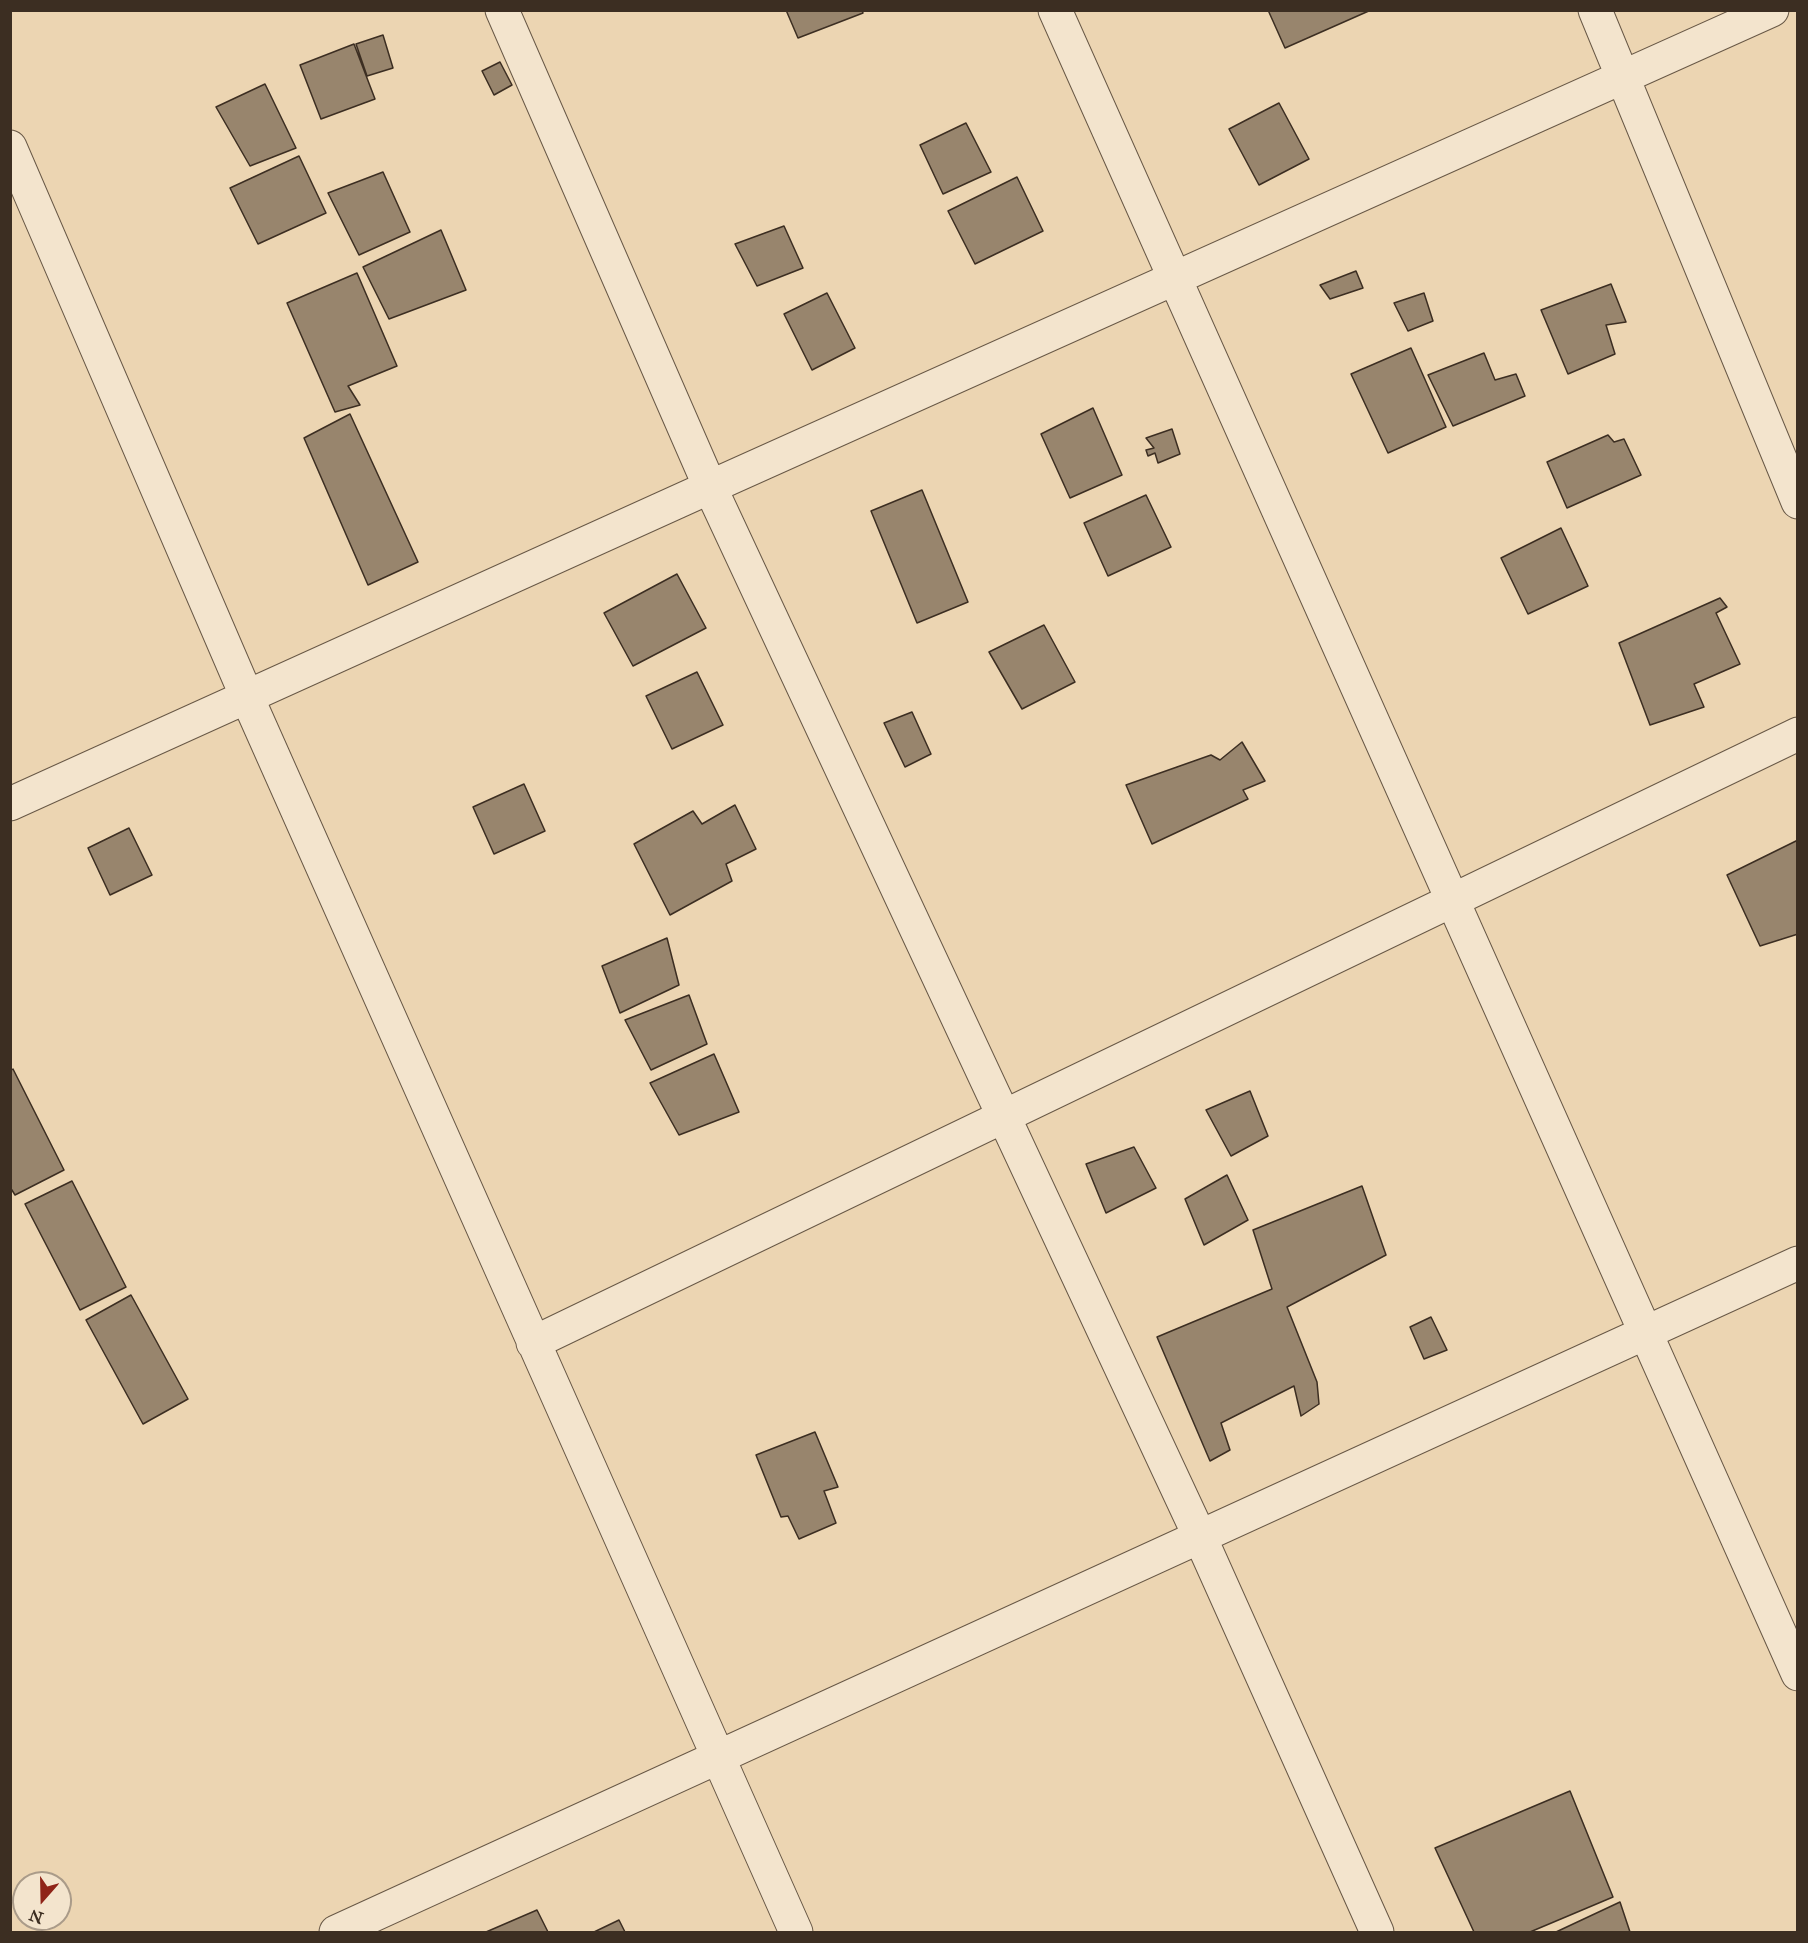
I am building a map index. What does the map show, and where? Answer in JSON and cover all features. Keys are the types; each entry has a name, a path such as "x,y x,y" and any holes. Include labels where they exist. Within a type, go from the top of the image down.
{"street":[{"path":"502,10 710,487 1200,1537 1377,1932"},
{"path":"1055,10 1797,1674"},
{"path":"1595,10 1797,502"},
{"path":"10,804 1772,10"},
{"path":"10,147 247,697 796,1932"},
{"path":"533,1343 1797,735"},
{"path":"336,1932 1797,1263"}],"building":[{"path":"786,10 862,10 863,13 798,38"},
{"path":"1268,10 1371,10 1285,48"},
{"path":"383,35 393,68 367,76 356,44"},
{"path":"354,44 375,99 321,119 300,65"},
{"path":"500,62 512,85 494,95 482,71"},
{"path":"265,84 296,148 250,166 216,107"},
{"path":"1279,103 1309,159 1259,185 1229,129"},
{"path":"966,123 991,172 943,194 920,145"},
{"path":"299,156 326,213 258,244 230,188"},
{"path":"383,172 410,232 359,255 328,193"},
{"path":"1017,177 1043,231 975,264 948,211"},
{"path":"784,226 803,268 757,286 735,244"},
{"path":"441,230 466,290 389,319 363,267"},
{"path":"1356,271 1363,288 1330,299 1320,285"},
{"path":"357,273 397,366 348,386 360,405 335,412 287,303"},
{"path":"1611,284 1626,322 1606,325 1615,354 1568,374 1541,310"},
{"path":"827,293 855,348 812,370 784,314"},
{"path":"1424,293 1433,321 1408,331 1394,303"},
{"path":"1411,348 1446,427 1388,453 1351,374"},
{"path":"1484,353 1495,380 1516,374 1525,396 1453,426 1428,375"},
{"path":"1093,408 1122,475 1070,498 1041,434"},
{"path":"350,414 418,562 368,585 304,438"},
{"path":"1172,429 1180,454 1158,463 1155,453 1148,456 1146,450 1154,448 1146,438"},
{"path":"1608,435 1614,442 1624,439 1641,475 1567,508 1547,462"},
{"path":"922,490 968,602 917,623 871,511"},
{"path":"1146,495 1171,547 1108,576 1084,523"},
{"path":"1561,528 1588,586 1528,614 1501,558"},
{"path":"677,574 706,628 633,666 604,613"},
{"path":"1720,598 1727,607 1716,613 1740,664 1694,684 1704,707 1650,725 1619,643"},
{"path":"1044,625 1075,682 1022,709 989,652"},
{"path":"697,672 723,725 672,749 646,696"},
{"path":"912,712 931,754 905,767 884,723"},
{"path":"1242,742 1265,781 1243,790 1248,799 1152,844 1126,785 1211,755 1220,760"},
{"path":"524,784 545,831 494,854 473,807"},
{"path":"735,805 756,849 726,864 732,881 670,915 634,844 693,811 702,824"},
{"path":"129,828 152,875 110,895 88,848"},
{"path":"1798,840 1798,934 1760,946 1727,875"},
{"path":"667,938 679,985 620,1013 602,966"},
{"path":"689,995 707,1044 651,1070 625,1020"},
{"path":"714,1054 739,1112 679,1135 650,1083"},
{"path":"13,1069 64,1170 15,1195 10,1187 10,1071"},
{"path":"1250,1091 1268,1136 1231,1156 1206,1110"},
{"path":"1134,1147 1156,1188 1106,1213 1086,1164"},
{"path":"1227,1175 1248,1220 1204,1245 1185,1199"},
{"path":"72,1181 126,1287 80,1310 25,1204"},
{"path":"1362,1186 1386,1255 1287,1307 1317,1382 1319,1404 1301,1416 1294,1386 1221,1423 1230,1450 1210,1461 1157,1337 1272,1289 1253,1230"},
{"path":"131,1295 188,1399 143,1424 86,1320"},
{"path":"1431,1317 1447,1350 1424,1359 1410,1327"},
{"path":"815,1432 838,1487 824,1491 836,1523 799,1539 788,1516 781,1517 756,1455"},
{"path":"1570,1791 1613,1897 1530,1932 1474,1932 1435,1848"},
{"path":"1620,1902 1630,1932 1556,1932"},
{"path":"537,1910 548,1932 486,1932"},
{"path":"619,1920 625,1932 594,1932"}]}
